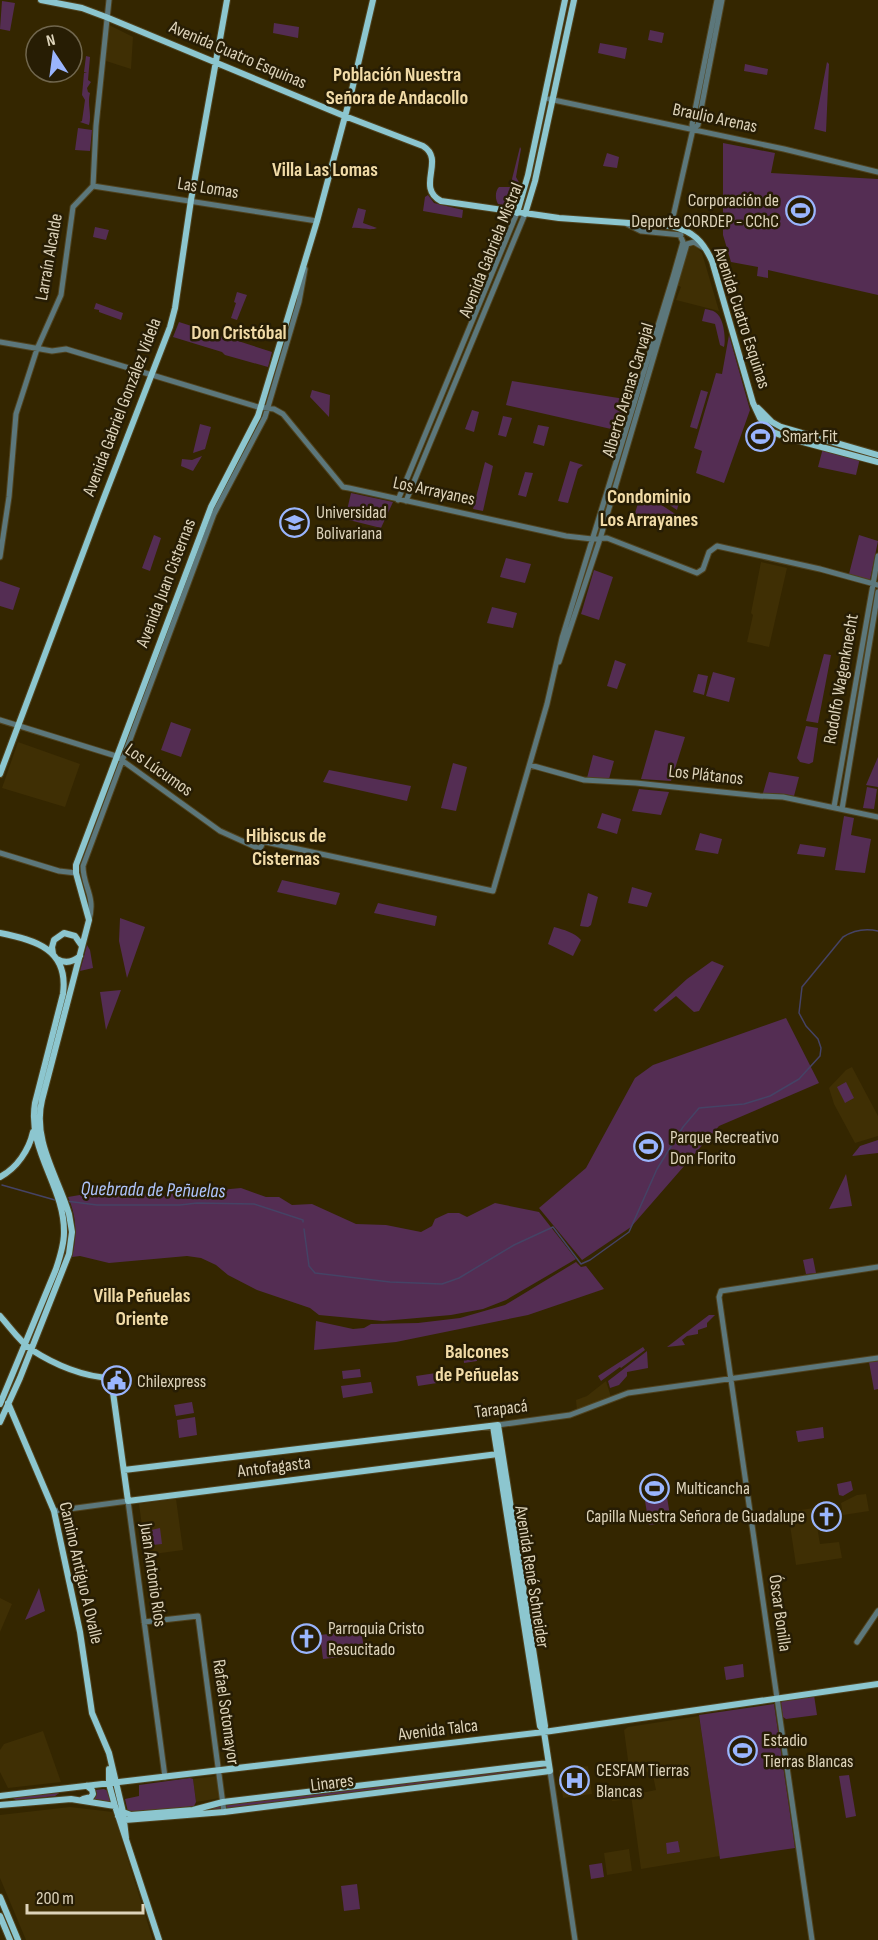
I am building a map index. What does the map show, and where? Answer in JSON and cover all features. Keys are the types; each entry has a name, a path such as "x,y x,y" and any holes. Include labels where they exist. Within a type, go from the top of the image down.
{"main road":[{"name":"Avenida Cuatro Esquinas","path":"41,0 82,8 106,16 427,148 432,159 430,189 441,201 525,214 626,223 637,227 671,226 693,234 700,239 707,250 721,287 753,403 760,418 773,432 788,438 878,462"},
{"name":"Avenida Gabriel González Videla","path":"0,774 170,327 226,0"},
{"name":"Avenida Juan Cisternas","path":"43,1153 40,1112 89,920 76,873 78,861 211,507 249,434 260,407 306,261 373,0"},
{"name":"Avenida Gabriela Mistral","path":"517,213 525,189 565,0"},
{"name":"Avenida Gabriela Mistral","path":"525,214 553,100 574,0"},
{"name":"Avenida Cuatro Esquinas","path":"753,403 772,422 782,427 878,455"},
{"path":"0,933 34,941 63,962 70,962 80,955"},
{"path":"0,1177 14,1167 24,1153 34,1128 35,1103 63,994 63,978 52,945 54,940 64,933 75,936 82,947"},
{"path":"0,1404 71,1243 71,1220 34,1128"},
{"path":"24,1153 32,1148 43,1153"},
{"path":"0,1422 31,1349 63,1258"},
{"path":"0,1316 31,1349"},
{"name":"Juan Antonio Ríos","path":"31,1349 88,1376 111,1378 128,1501"},
{"name":"Camino Antiguo A Ovalle","path":"8,1403 54,1511 80,1632 92,1713 109,1756 112,1783"},
{"name":"Tarapacá","path":"124,1470 496,1425"},
{"name":"Avenida René Schneider","path":"496,1425 498,1454 540,1726 550,1771"},
{"name":"Avenida René Schneider","path":"496,1425 544,1718 543,1732"},
{"name":"Antofagasta","path":"128,1501 498,1454"},
{"name":"Avenida Talca","path":"3,1796 543,1732 878,1684"},
{"name":"Linares","path":"122,1816 193,1810 223,1802 548,1763"},
{"name":"Linares","path":"122,1816 225,1812 550,1771"},
{"path":"112,1783 115,1806 122,1816"},
{"path":"112,1783 126,1838 159,1940"},
{"path":"80,1800 93,1795 93,1791 87,1786"},
{"path":"3,1796 15,1803"},
{"path":"0,1805 58,1799 115,1806"},
{"path":"0,1897 18,1940"},
{"path":"0,1916 10,1940"}],"street":[{"path":"93,186 97,118 109,0"},
{"path":"671,226 693,129 717,0"},
{"path":"693,129 698,125 722,0"},
{"name":"Braulio Arenas","path":"544,99 693,129 878,172"},
{"name":"Las Lomas","path":"93,186 317,221"},
{"name":"Larraín Alcalde","path":"0,557 9,497 16,414 37,349 61,295 73,207 93,186"},
{"name":"Avenida Gabriela Mistral","path":"398,500 517,213"},
{"name":"Avenida Gabriela Mistral","path":"406,501 525,214"},
{"path":"637,227 680,235 684,237 687,244 694,242 707,250"},
{"name":"Alberto Arenas Carvajal","path":"556,669 558,651 683,242 680,235"},
{"name":"Alberto Arenas Carvajal","path":"492,891 556,669 568,640 600,539 687,244"},
{"name":"Avenida Juan Cisternas","path":"89,920 92,905 83,866 214,514 249,450 268,408 299,302 306,261"},
{"name":"Los Arrayanes","path":"0,342 37,349 57,351 66,349 283,414 343,487 566,536 607,538 697,573 703,569 709,552 717,546 875,584"},
{"name":"Rodolfo Wagenknecht","path":"834,807 875,584 878,556"},
{"name":"Rodolfo Wagenknecht","path":"842,809 878,592"},
{"name":"Los Lúcumos","path":"0,720 116,756 220,831 254,843 492,891"},
{"name":"Los Plátanos","path":"530,765 584,780 783,797 878,817"},
{"path":"0,853 59,871 76,873"},
{"name":"Óscar Bonilla","path":"812,1940 720,1298 721,1291 878,1267"},
{"name":"Tarapacá","path":"496,1425 570,1416 628,1393 878,1358"},
{"name":"Antofagasta","path":"54,1511 128,1501"},
{"name":"Juan Antonio Ríos","path":"128,1501 165,1777"},
{"path":"857,1642 878,1611"},
{"name":"Rafael Sotomayor","path":"144,1622 198,1616 225,1812"},
{"name":"Avenida René Schneider","path":"550,1771 575,1940"}],"shaded area":[{"path":"2,1 15,3 10,31 0,29"},
{"path":"274,23 299,27 298,38 273,33"},
{"path":"109,25 133,37 131,69 106,61"},
{"path":"650,30 664,33 662,43 648,40"},
{"path":"600,43 627,48 625,59 598,53"},
{"path":"86,56 90,57 88,80 91,82 87,88 90,93 89,125 80,122 85,100 82,95 84,73 87,72 84,72"},
{"path":"827,62 829,64 826,132 814,129"},
{"path":"745,64 768,69 767,75 744,71"},
{"path":"78,128 92,130 90,151 75,150"},
{"name":"Corporación de Deporte CORDEP - CChC","path":"723,143 775,153 771,173 878,179 878,295 768,270 768,278 757,276 758,267 731,262 723,235"},
{"path":"520,147 516,177 521,186 514,206 498,204 497,191 499,187 510,187"},
{"path":"607,153 619,157 617,168 603,166"},
{"path":"428,195 434,203 463,210 462,218 423,211 425,197"},
{"path":"358,208 366,210 363,223 377,228 352,228"},
{"path":"95,227 109,230 106,240 93,237"},
{"path":"693,243 702,253 719,311 676,300 681,287 677,285 688,245"},
{"path":"237,292 247,295 237,320 231,318"},
{"path":"96,303 123,313 121,320 94,309"},
{"path":"705,309 712,310 720,318 725,339 724,347 720,345 715,324 702,321"},
{"path":"179,322 272,352 268,367 173,337"},
{"path":"729,335 750,410 724,483 696,473 702,451 694,448 716,373 722,374"},
{"path":"512,381 631,400 620,431 506,405"},
{"path":"312,390 330,395 329,417 310,397"},
{"path":"701,390 708,392 697,429 690,427"},
{"path":"472,410 479,412 474,432 465,429"},
{"path":"503,416 512,418 506,437 498,435"},
{"path":"200,424 211,427 205,449 193,453"},
{"path":"538,425 549,427 544,446 533,443"},
{"path":"823,448 860,458 856,475 818,467"},
{"path":"202,456 193,471 181,466 182,459 192,460"},
{"path":"570,461 583,465 578,469 568,503 558,501"},
{"path":"485,462 493,466 483,511 473,509"},
{"path":"525,472 533,473 526,497 518,495"},
{"path":"657,492 680,498 677,510 656,496"},
{"path":"351,493 393,502 381,528 345,519"},
{"path":"641,494 677,515 674,527 671,528 637,516 635,513"},
{"name":"Universidad Bolivariana","path":"285,511 309,514 310,524 305,533 282,523 279,517"},
{"path":"154,535 161,538 150,571 142,568"},
{"path":"859,535 878,541 870,580 849,574"},
{"path":"506,558 531,564 525,583 500,577"},
{"path":"761,562 787,568 769,647 747,642"},
{"path":"594,570 613,577 599,620 581,614"},
{"path":"0,581 20,588 13,610 0,606"},
{"path":"492,607 517,613 513,628 487,623"},
{"path":"824,654 831,655 818,723 806,721"},
{"path":"615,660 626,664 617,689 607,686"},
{"path":"713,672 735,678 729,702 706,696"},
{"path":"698,674 708,676 704,695 693,692"},
{"path":"171,722 191,729 181,757 161,750"},
{"path":"806,726 818,728 813,762 809,764 800,762 797,758"},
{"path":"655,730 685,737 671,781 641,779"},
{"path":"18,742 80,764 65,807 2,788"},
{"path":"593,755 614,761 609,779 587,778"},
{"path":"878,757 878,787 866,785"},
{"path":"453,763 467,767 456,811 441,808"},
{"path":"329,770 411,786 407,801 323,782"},
{"path":"769,772 799,777 794,796 763,793"},
{"path":"867,787 877,789 874,809 863,808"},
{"path":"639,789 669,792 661,815 632,811"},
{"path":"602,813 621,819 617,834 597,828"},
{"path":"844,816 854,818 851,835 871,839 865,873 835,870"},
{"path":"700,833 722,839 718,854 695,850"},
{"path":"800,844 826,848 824,857 797,854"},
{"path":"282,880 340,893 336,905 277,892"},
{"path":"632,887 652,893 647,907 628,903"},
{"path":"588,893 598,897 591,925 588,927 580,926"},
{"path":"378,903 437,916 435,926 374,913"},
{"path":"120,918 145,927 127,978 119,941"},
{"path":"554,927 572,933 581,940 573,956 548,944"},
{"path":"87,945 93,968 80,971"},
{"path":"712,961 724,966 699,1011 694,1012 676,996 656,1012 653,1010 687,979"},
{"path":"121,990 106,1030 100,992"},
{"name":"Parque Recreativo Don Florito","path":"786,1018 819,1083 719,1126 631,1227 582,1260 539,1208 586,1168 635,1078 653,1065"},
{"path":"852,1067 878,1116 878,1136 855,1143 834,1104 829,1088 846,1070"},
{"path":"846,1082 854,1098 845,1103 837,1087"},
{"path":"878,1140 878,1153 852,1156 860,1146"},
{"path":"846,1174 852,1206 829,1209"},
{"name":"Quebrada de Peñuelas","path":"173,1183 209,1191 241,1188 266,1197 279,1197 292,1205 312,1204 356,1224 386,1225 421,1232 432,1226 435,1219 448,1213 459,1213 467,1217 495,1203 539,1212 576,1259 506,1300 483,1309 451,1315 383,1321 319,1315 310,1308 257,1290 201,1258 187,1256 109,1263 80,1256 72,1257 75,1227 68,1197 109,1190 164,1196 171,1190"},
{"path":"813,1258 816,1273 806,1274 803,1260"},
{"path":"576,1262 581,1267 586,1266 604,1289 528,1315 396,1342 314,1350 316,1321 353,1329 364,1328 371,1324 418,1323 460,1318 505,1305"},
{"path":"709,1315 715,1315 707,1323 707,1327 698,1330 698,1334 687,1336 682,1340 685,1345 667,1347"},
{"path":"643,1347 645,1350 601,1381 598,1376"},
{"path":"475,1349 477,1361 464,1363 463,1351"},
{"path":"647,1351 648,1368 627,1372 627,1376 619,1385 610,1388 608,1381"},
{"path":"878,1361 878,1389 874,1390 869,1362"},
{"path":"360,1369 361,1377 343,1379 342,1371"},
{"path":"436,1373 437,1383 418,1386 416,1376"},
{"path":"606,1381 611,1397 577,1411 576,1400 587,1396"},
{"path":"371,1382 373,1393 343,1398 341,1386"},
{"path":"192,1402 194,1413 176,1416 174,1405"},
{"path":"195,1417 197,1435 179,1438 177,1420"},
{"path":"823,1427 824,1438 798,1442 796,1431"},
{"path":"851,1481 853,1490 843,1496 839,1495 837,1484"},
{"name":"Multicancha","path":"662,1482 664,1492 647,1494 646,1485"},
{"path":"866,1494 869,1511 843,1515 841,1503 857,1495"},
{"path":"667,1497 671,1522 649,1525 645,1501"},
{"path":"176,1499 183,1550 146,1555 139,1504"},
{"path":"814,1508 820,1544 839,1542 842,1558 796,1565 788,1512"},
{"path":"160,1528 162,1544 153,1545 151,1530"},
{"path":"39,1588 45,1611 25,1620"},
{"path":"0,1598 12,1604 0,1632"},
{"path":"361,1630 365,1654 323,1659 320,1635"},
{"path":"743,1664 744,1677 726,1680 724,1667"},
{"path":"814,1695 817,1715 786,1719 783,1717 781,1703 783,1700"},
{"name":"Estadio Tierras Blancas","path":"774,1704 795,1848 720,1859 699,1715"},
{"path":"699,1716 720,1856 641,1869 631,1795 656,1790 652,1771 630,1775 624,1730 628,1727"},
{"path":"43,1731 61,1782 8,1788 0,1772 0,1750 4,1744"},
{"path":"546,1765 546,1769 226,1810 201,1810 226,1804"},
{"name":"CESFAM Tierras Blancas","path":"588,1766 592,1794 563,1798 559,1770"},
{"path":"849,1775 856,1816 846,1818 839,1776"},
{"path":"217,1776 220,1798 196,1802 193,1779"},
{"path":"193,1779 196,1802 194,1806 129,1814 125,1799 139,1796 139,1785"},
{"path":"620,1785 622,1800 612,1801 610,1787"},
{"path":"95,1790 108,1791 111,1800 108,1802 94,1800 97,1793"},
{"path":"62,1791 55,1796 16,1800 11,1797"},
{"path":"70,1807 113,1812 153,1940 26,1940 0,1878 0,1815"},
{"path":"678,1841 680,1852 667,1854 666,1843"},
{"path":"629,1849 632,1871 607,1875 604,1853"},
{"path":"602,1863 604,1877 591,1879 589,1865"},
{"path":"357,1884 360,1909 344,1911 341,1886"}],"waterway":[{"name":"Quebrada de Peñuelas","path":"304,1229 309,1266 315,1273 390,1282 442,1284 459,1278 514,1245 553,1227 581,1264 590,1260 629,1232 657,1169 683,1127 699,1108 744,1104 770,1096 799,1079 820,1056 821,1048 818,1039 806,1026 799,1013 802,987 843,937 860,930 878,931"},
{"name":"Quebrada de Peñuelas","path":"2,1185 55,1200"},
{"name":"Quebrada de Peñuelas","path":"66,1201 97,1205 254,1204 303,1220 303,1222"}],"place":[{"name":"Corporación de Deporte CORDEP - CChC","path":"800,210"},
{"name":"Smart Fit","path":"761,436"},
{"name":"Universidad Bolivariana","path":"295,522"},
{"name":"Parque Recreativo Don Florito","path":"649,1147"},
{"name":"Chilexpress","path":"116,1381"},
{"name":"Multicancha","path":"655,1488"},
{"name":"Capilla Nuestra Señora de Guadalupe","path":"826,1516"},
{"name":"Parroquia Cristo Resucitado","path":"307,1638"},
{"name":"Estadio Tierras Blancas","path":"742,1750"},
{"name":"CESFAM Tierras Blancas","path":"575,1780"}],"district":[{"name":"Población Nuestra Señora de Andacollo","path":"397,86"},
{"name":"Villa Las Lomas","path":"325,170"},
{"name":"Don Cristóbal","path":"239,333"},
{"name":"Condominio Los Arrayanes","path":"649,508"},
{"name":"Hibiscus de Cisternas","path":"286,848"},
{"name":"Villa Peñuelas Oriente","path":"142,1308"},
{"name":"Balcones de Peñuelas","path":"477,1364"}]}
